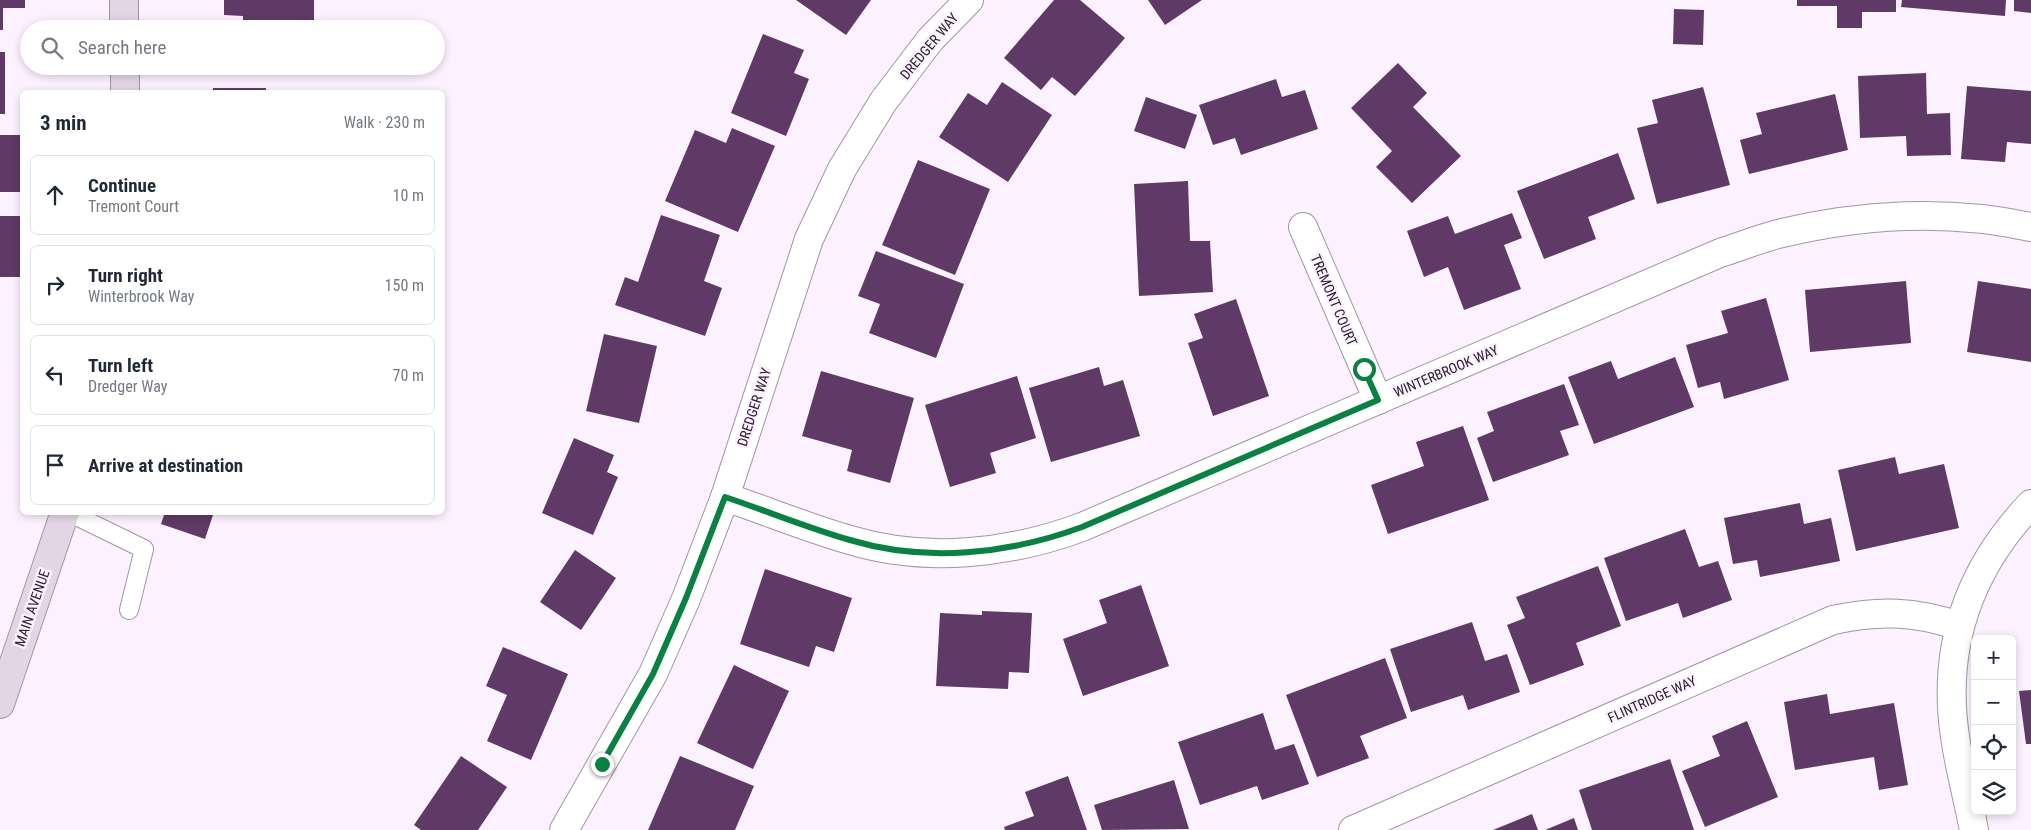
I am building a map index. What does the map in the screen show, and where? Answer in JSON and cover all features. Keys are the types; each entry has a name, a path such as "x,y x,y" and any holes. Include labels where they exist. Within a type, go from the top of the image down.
{"street":[{"path":"124,0 124,20"},
{"name":"DREDGER WAY","path":"564,830 653,674 686,598 725,497 809,239 842,168 883,102 930,40 969,0"},
{"path":"124,75 125,90"},
{"name":"WINTERBROOK WAY","path":"725,497 852,541 903,551 955,553 1006,548 1057,536 1082,527 1720,253 1777,235 1836,223 1896,216 1956,217 2031,226"},
{"name":"TREMONT COURT","path":"1303,227 1378,400"},
{"path":"1974,830 1955,734 1952,707 1954,655 1959,626 1966,602 1989,555 2031,504"},
{"name":"MAIN AVENUE","path":"0,704 66,515"},
{"name":"FLINTRIDGE WAY","path":"1353,830 1833,620 1859,614 1886,612 1913,614 1959,626"}],"lane":[{"path":"73,515 144,549 129,610"}],"building":[{"path":"0,0 25,0 25,8 3,8 3,30 0,30"},
{"path":"224,0 314,0 314,20 243,20 243,16 224,15"},
{"path":"796,0 871,0 846,35"},
{"path":"1054,0 1080,0 1125,38 1075,96 1052,77 1041,90 1004,58"},
{"path":"1148,0 1202,0 1165,25"},
{"path":"1797,0 1896,0 1896,12 1862,12 1862,28 1837,28 1837,6 1797,6"},
{"path":"1902,0 2006,0 2005,16 1901,7"},
{"path":"2014,0 2031,0 2031,13 2014,11"},
{"path":"1674,9 1704,10 1703,45 1673,44"},
{"path":"763,34 804,50 794,73 809,79 786,136 731,113"},
{"path":"0,52 5,52 5,114 0,114"},
{"path":"1398,63 1427,93 1413,107 1461,156 1412,203 1376,167 1392,151 1351,108"},
{"path":"1926,73 1927,114 1950,113 1951,155 1907,156 1906,136 1860,138 1858,76"},
{"path":"1276,79 1282,97 1305,90 1318,129 1241,155 1235,138 1213,145 1199,105"},
{"path":"1002,82 1052,115 1008,182 939,137 968,93 987,105"},
{"path":"1967,86 2031,91 2031,144 2007,142 2005,162 1961,159"},
{"path":"1703,87 1730,185 1657,204 1637,128 1658,123 1652,100"},
{"path":"213,88 266,88 266,90 213,90"},
{"path":"1835,94 1848,150 1749,174 1740,140 1762,134 1756,113"},
{"path":"1146,97 1197,115 1185,149 1134,131"},
{"path":"732,128 775,146 738,232 665,201 695,130 726,143"},
{"path":"0,135 20,135 20,192 0,192"},
{"path":"1618,153 1635,199 1588,217 1596,239 1544,259 1517,191"},
{"path":"918,160 990,189 955,275 882,245"},
{"path":"1188,181 1190,241 1210,241 1213,292 1139,296 1134,184"},
{"path":"1512,213 1522,238 1504,245 1521,289 1464,310 1448,267 1424,277 1407,231 1448,216 1455,234"},
{"path":"661,215 720,235 704,281 722,288 705,336 615,305 625,277 638,282"},
{"path":"0,216 20,216 20,277 0,277"},
{"path":"876,251 964,284 936,358 869,333 880,304 858,296"},
{"path":"1906,281 1911,343 1810,352 1805,290"},
{"path":"1978,281 2031,289 2031,362 1967,352"},
{"path":"1766,298 1789,380 1724,399 1720,382 1698,388 1686,345 1728,333 1721,311"},
{"path":"1236,299 1269,396 1213,416 1188,343 1203,338 1194,314"},
{"path":"604,334 657,346 639,423 586,411"},
{"path":"1675,357 1694,407 1594,444 1568,377 1611,361 1618,379"},
{"path":"1099,367 1104,386 1123,380 1140,436 1051,462 1029,388"},
{"path":"821,371 914,398 890,483 847,471 852,450 802,436"},
{"path":"1017,376 1036,438 990,453 996,473 950,487 925,405"},
{"path":"1564,384 1579,425 1560,431 1569,455 1493,482 1477,438 1494,431 1487,412"},
{"path":"1463,426 1489,500 1388,534 1371,485 1424,466 1416,442"},
{"path":"574,438 614,455 607,472 618,477 593,535 542,513"},
{"path":"1895,457 1899,474 1944,464 1959,528 1856,551 1838,470"},
{"path":"1800,503 1804,524 1831,518 1840,561 1760,577 1757,560 1733,564 1724,518"},
{"path":"164,515 213,515 205,539 161,524"},
{"path":"1685,529 1699,567 1718,561 1732,600 1683,618 1678,603 1626,621 1604,558"},
{"path":"575,550 616,578 581,630 540,602"},
{"path":"1598,566 1621,626 1576,643 1584,665 1530,685 1507,625 1525,618 1516,597"},
{"path":"765,569 852,598 834,652 816,646 809,667 740,644"},
{"path":"1141,585 1169,666 1083,696 1063,639 1107,623 1099,600"},
{"path":"982,611 1032,613 1029,673 1009,672 1008,689 936,686 940,613 982,615"},
{"path":"1472,622 1485,661 1507,654 1520,692 1468,710 1463,695 1411,712 1390,649"},
{"path":"503,647 568,674 531,760 487,741 507,695 486,686"},
{"path":"1385,658 1407,718 1360,736 1369,758 1317,777 1286,695"},
{"path":"734,665 789,691 753,769 697,743"},
{"path":"2031,690 2031,744 2026,744 2019,691"},
{"path":"1827,694 1830,714 1894,703 1908,785 1879,790 1874,757 1795,770 1784,702"},
{"path":"1263,713 1275,750 1294,744 1309,784 1262,800 1257,786 1200,805 1178,742"},
{"path":"1747,721 1778,797 1705,827 1682,771 1720,756 1712,736"},
{"path":"461,756 507,787 478,830 421,830 414,825"},
{"path":"680,756 754,786 735,830 648,830"},
{"path":"1670,759 1694,830 1592,830 1579,790"},
{"path":"1068,776 1087,830 1005,830 1004,827 1034,816 1025,792"},
{"path":"1174,780 1189,829 1102,830 1094,805"},
{"path":"1532,814 1538,830 1493,830"},
{"path":"1574,818 1578,830 1545,830"}],"route":[{"path":"602,764 653,674 686,598 725,497 852,541 903,551 955,553 1006,548 1057,536 1082,527 1378,400 1364,369"}]}
